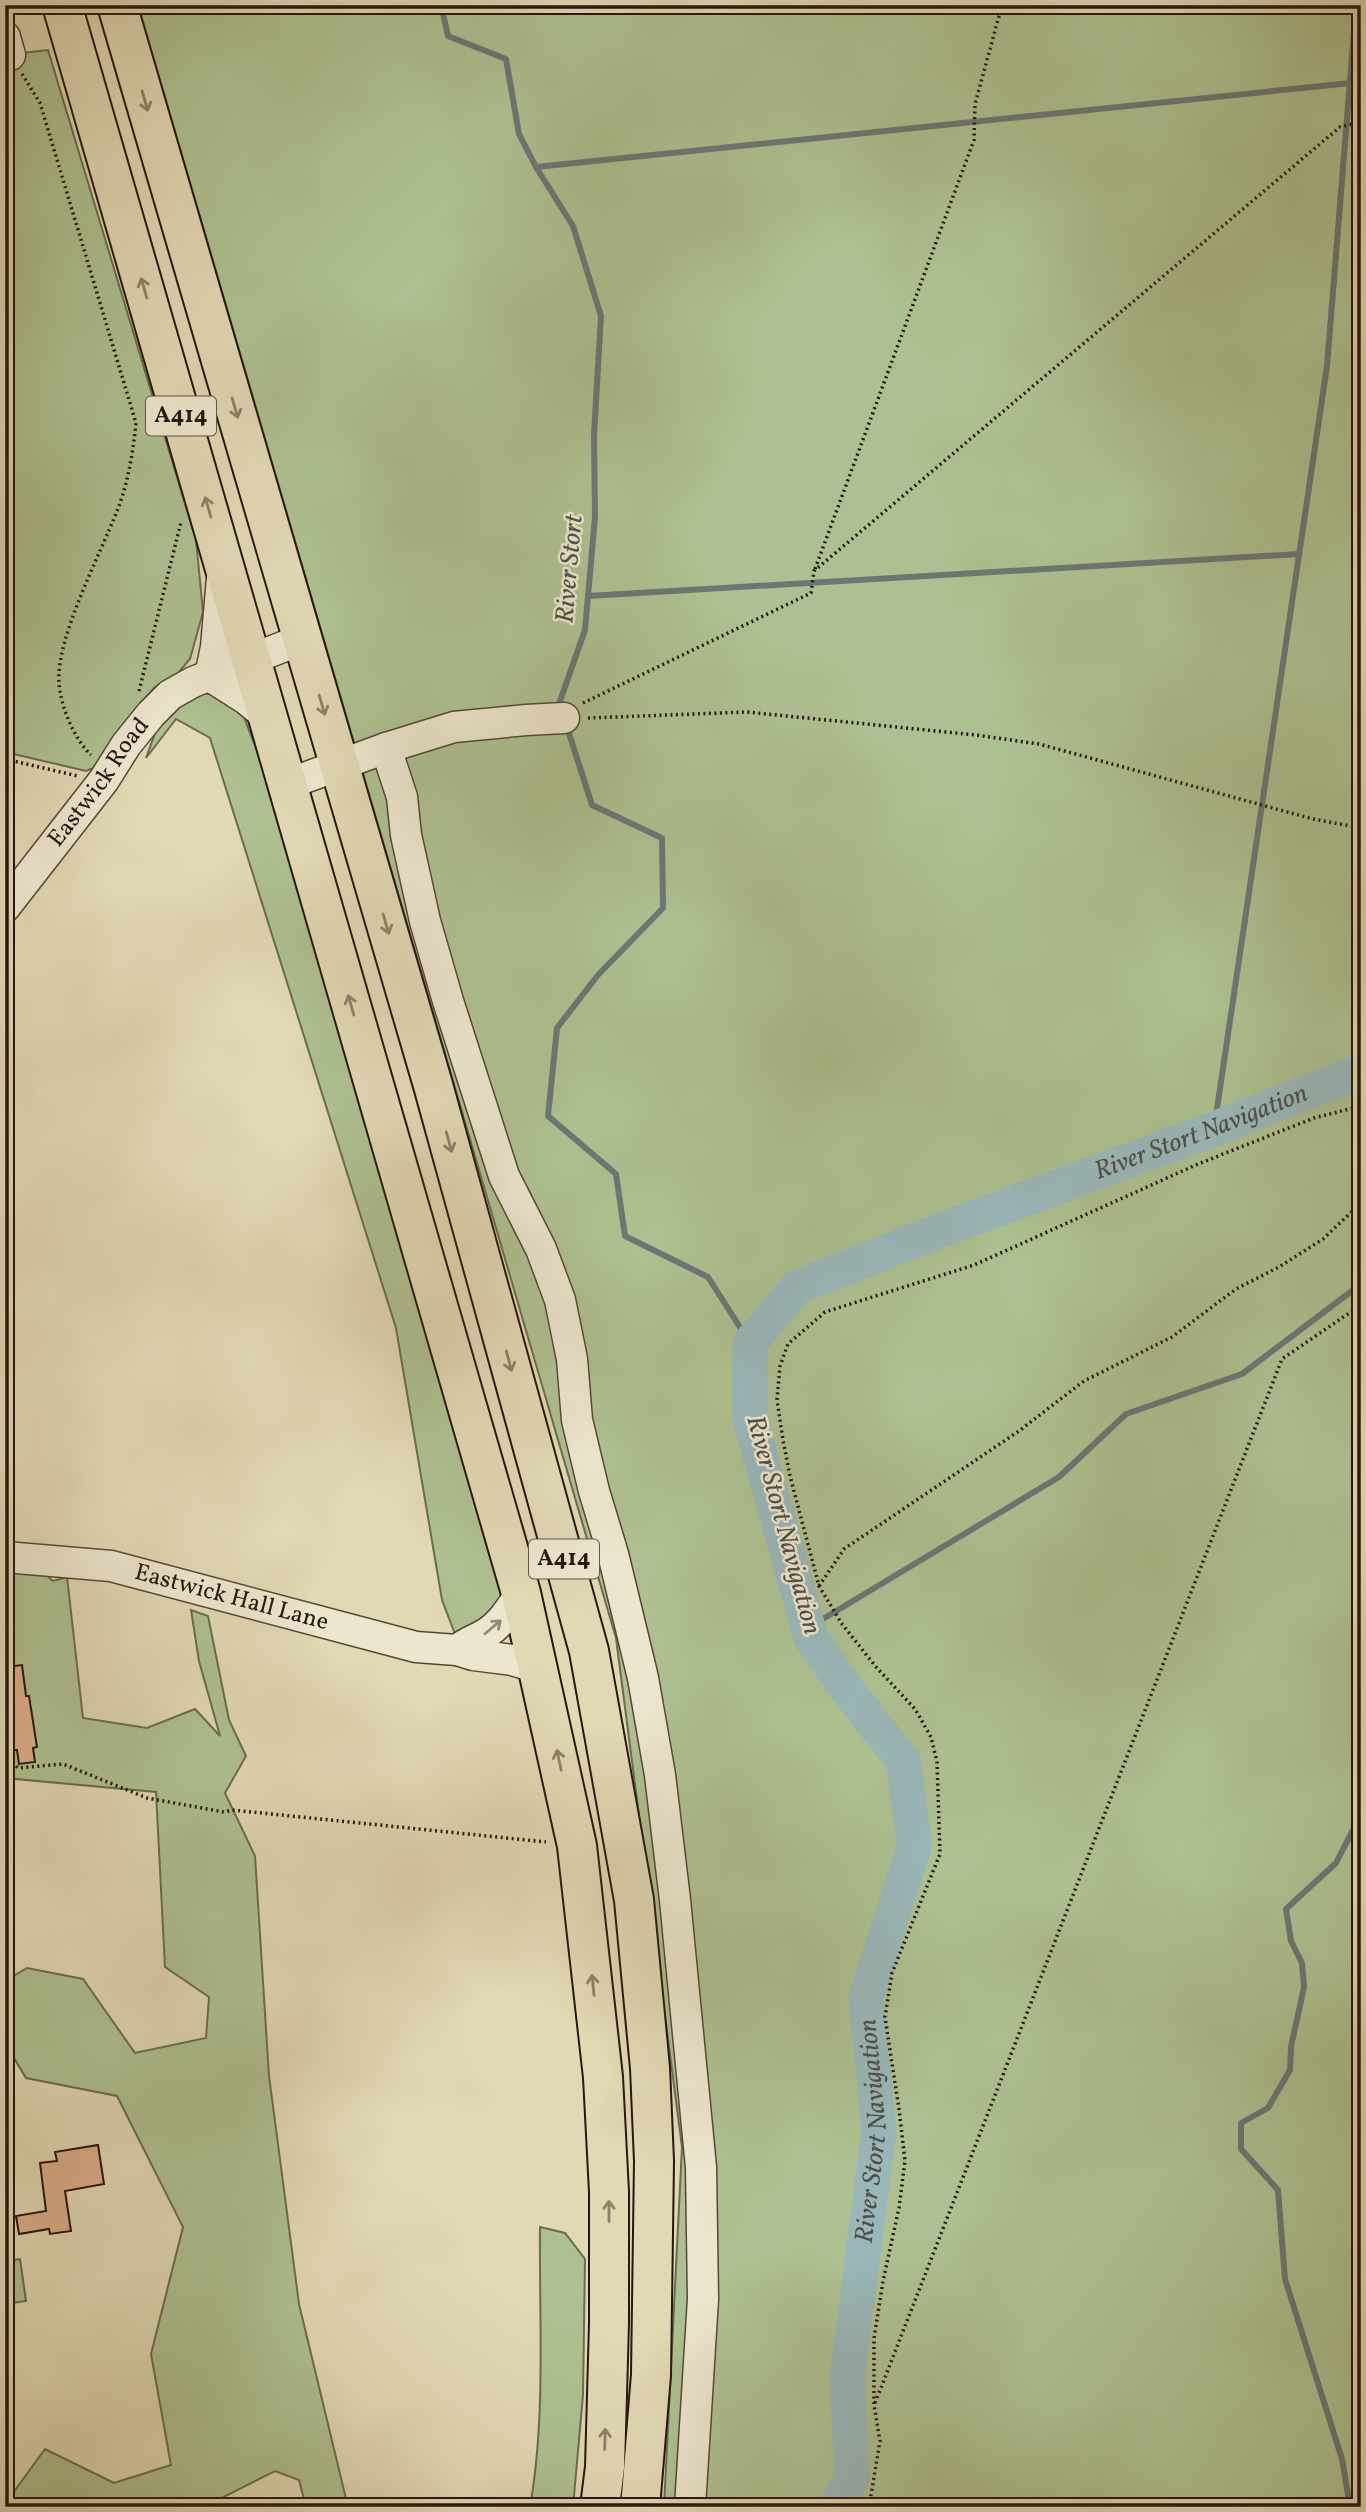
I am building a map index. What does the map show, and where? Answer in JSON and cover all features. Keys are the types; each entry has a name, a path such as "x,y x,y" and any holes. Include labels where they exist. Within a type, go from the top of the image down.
{"highway":[{"name":"A414","path":"62,5 521,1593 539,1668 577,1846 603,2077 609,2192 608,2362 600,2507"},
{"name":"A414","path":"117,5 433,1085 589,1651 634,1900 650,2068 654,2161 651,2375 640,2507"}],"street":[{"path":"223,558 220,617 210,676 246,699 269,718"},
{"name":"Eastwick Road","path":"5,907 107,776 150,714 170,695 303,639"},
{"path":"288,784 386,748 454,727 570,712"},
{"path":"386,748 402,797 406,835 422,909 447,1001 504,1176 541,1249 560,1300 572,1359 577,1420 594,1491 614,1554 643,1678 656,1751 677,1913 701,2167 703,2299 690,2507"},
{"name":"Eastwick Hall Lane","path":"5,1557 111,1566 416,1647 457,1650 539,1668"},
{"path":"457,1650 469,1640 480,1637 499,1624 521,1593"}],"path":[{"path":"570,712 811,593 814,571 974,135 974,111 1002,5"},
{"path":"7,46 40,103 136,423 133,448 118,509 64,644 59,682 73,728 107,776"},
{"path":"814,571 1340,127 1361,122"},
{"path":"140,691 183,514"},
{"path":"570,712 747,712 1039,744 1313,819 1361,828"},
{"path":"5,759 107,776"},
{"path":"869,2507 880,2441 874,2405 874,2338 905,2161 885,2017 892,1973 940,1854 937,1762 931,1737 915,1709 876,1667 842,1624 818,1586 790,1476 777,1400 780,1366 788,1344 825,1312 974,1265 1198,1164 1314,1118 1361,1106"},
{"path":"818,1586 844,1549 1019,1431 1084,1381 1172,1337 1236,1289 1323,1238 1361,1203"},
{"path":"874,2405 1282,1359 1361,1305"},
{"path":"5,1754 18,1768 63,1764 146,1798 224,1812 232,1810 577,1846"}],"green space":[{"path":"138,5 1361,5 1361,2507 664,2507 682,2147 616,1638"},
{"path":"48,50 196,540 203,612 190,659 173,679 155,687 119,729 99,766 86,771 5,752 5,55"},
{"path":"197,693 222,695 240,707 271,787 505,1593 490,1615 457,1639 442,1600 396,1328 210,738 176,719 146,758 161,717"},
{"path":"5,1567 41,1571 53,1581 67,1577 83,1718 147,1728 195,1709 220,1736 199,1661 191,1610 208,1616 229,1720 246,1756 225,1793 255,1856 269,2076 299,2304 348,2507 306,2507 299,2480 275,2471 204,2507 7,2507 13,2493 45,2449 114,2483 171,2465 151,2354 183,2227 117,2096 26,2078 5,2043 5,1981 27,1968 83,1979 135,2053 206,2038 209,1997 165,1967 156,1792 5,1778"},
{"path":"540,2227 565,2233 585,2259 583,2395 573,2507 530,2507 540,2403"},
{"path":"20,2259 26,2301 5,2304 5,2261"}],"building":[{"path":"22,1665 37,1747 33,1748 35,1762 19,1764 5,1699 5,1682 8,1682 6,1667"},
{"path":"98,2145 104,2184 65,2191 71,2231 50,2234 49,2229 19,2234 16,2216 46,2211 40,2163 57,2161 55,2152"}],"waterway":[{"name":"River Stort","path":"441,5 448,36 506,59 519,134 573,226 601,316 594,435 595,517 585,630 559,704 561,711"},
{"path":"1214,1129 1327,366 1355,19 1360,5"},
{"path":"536,167 1351,83"},
{"path":"588,596 1299,554"},
{"name":"River Stort","path":"566,724 592,805 662,838 663,908 598,975 557,1028 548,1116 616,1174 625,1236 708,1277 750,1343"},
{"name":"River Stort Navigation","path":"836,2507 852,2477 847,2378 879,2131 866,1997 915,1845 903,1761 848,1691 811,1638 750,1419 750,1343 797,1287 1361,1071"},
{"path":"808,1628 1059,1477 1126,1414 1242,1374 1361,1284"},
{"path":"1350,2507 1342,2459 1285,2279 1278,2190 1241,2149 1241,2123 1268,2108 1290,2070 1291,2047 1304,1987 1302,1963 1291,1941 1286,1909 1336,1863 1361,1814"}]}
